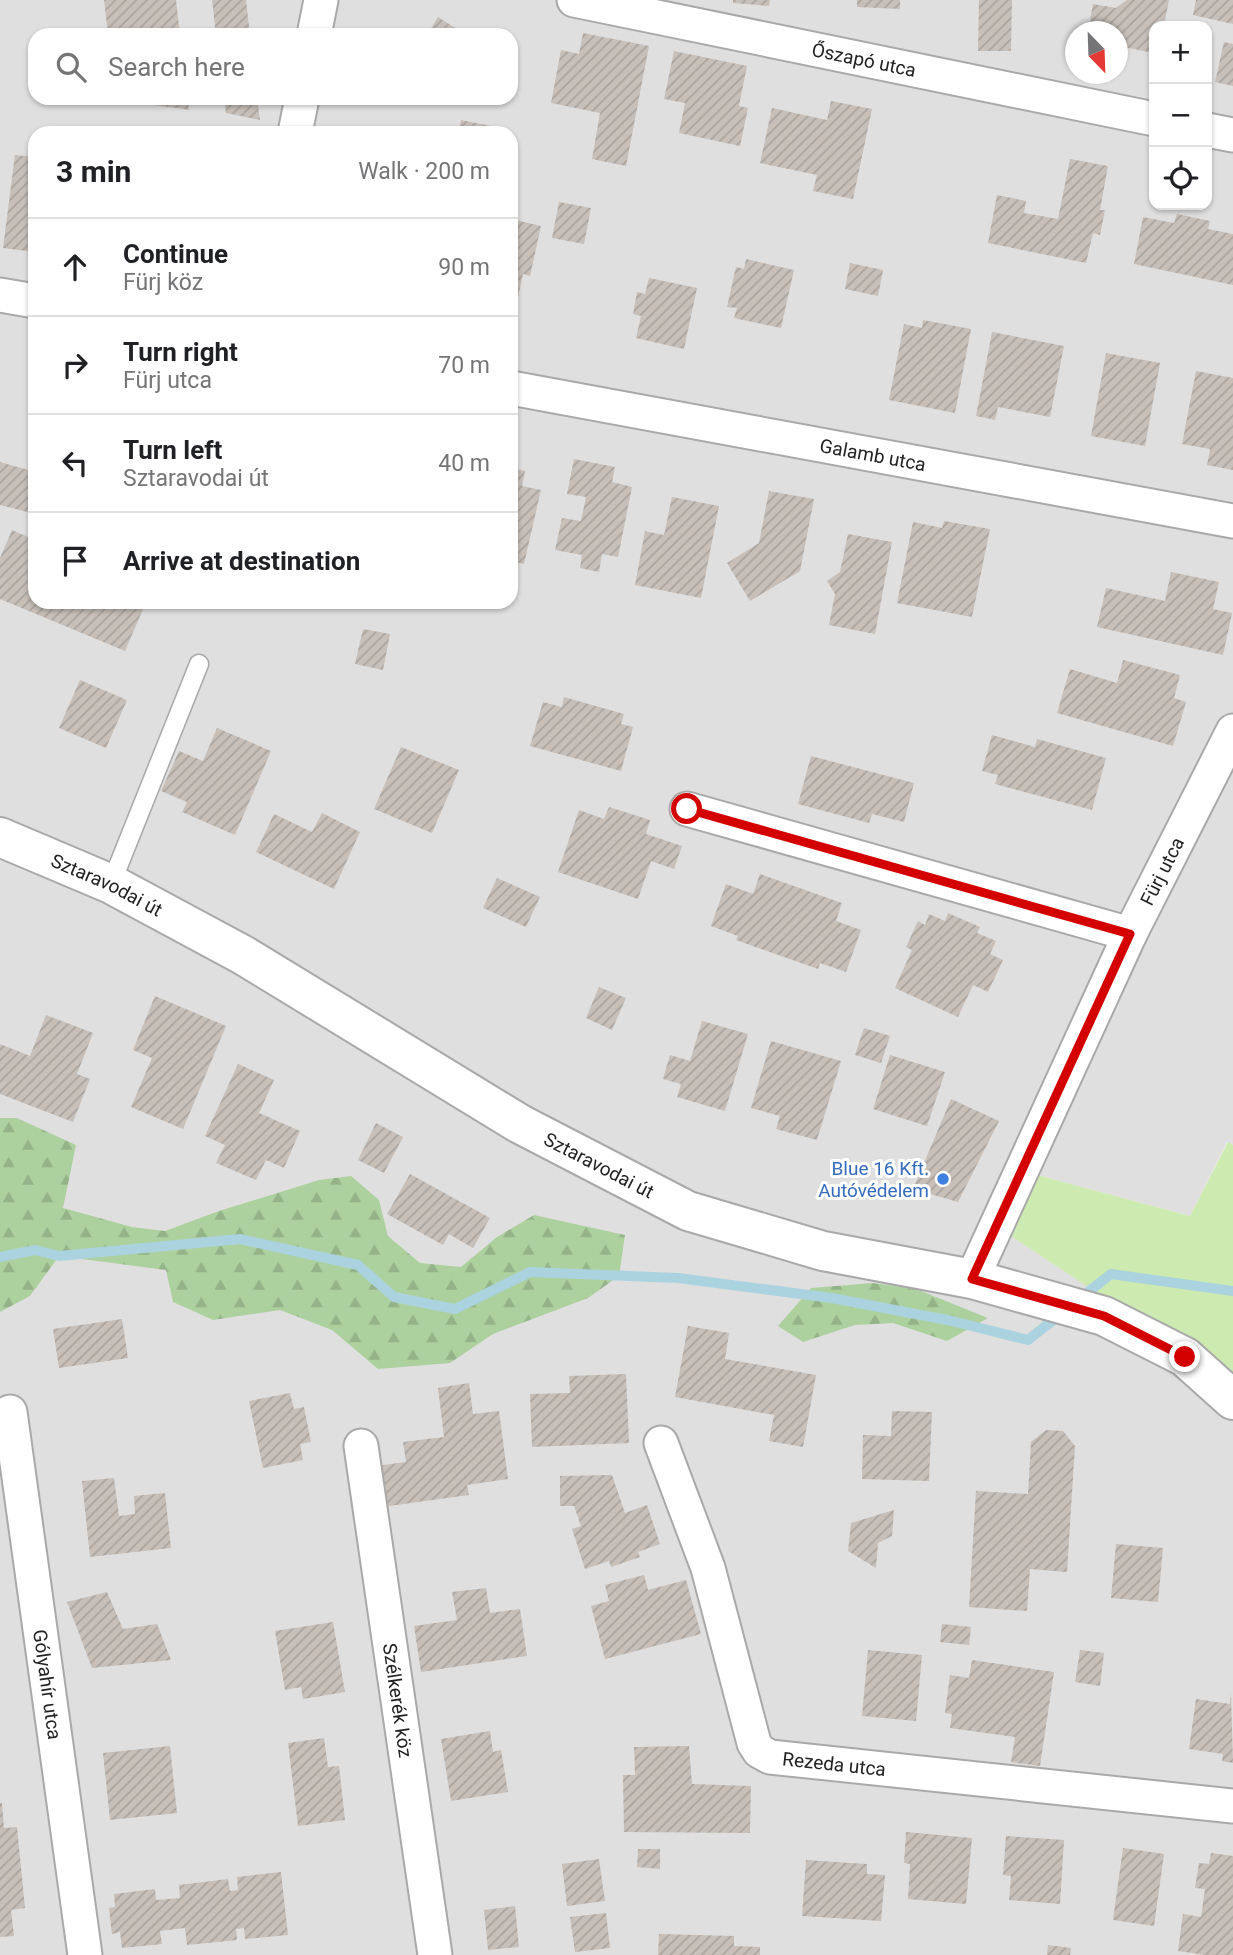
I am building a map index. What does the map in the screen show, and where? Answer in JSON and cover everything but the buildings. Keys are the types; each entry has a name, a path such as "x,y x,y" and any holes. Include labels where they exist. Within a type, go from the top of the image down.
{"street":[{"path":"315,28 321,0"},
{"name":"Őszapó utca","path":"574,0 1149,118"},
{"path":"296,126 301,105"},
{"path":"1212,131 1233,135"},
{"path":"0,295 28,300"},
{"name":"Galamb utca","path":"518,389 1233,521"},
{"name":"Fürj utca","path":"979,1281 1130,934 1233,731"},
{"path":"687,809 1130,934"},
{"name":"Sztaravodai út","path":"0,837 111,884 243,955 520,1124 688,1211 823,1251 979,1281 1104,1316 1185,1357 1233,1400"},
{"name":"Gólyahír utca","path":"10,1412 85,1955"},
{"name":"Rezeda utca","path":"662,1443 708,1568 754,1743 760,1751 770,1757 1233,1806"},
{"name":"Szélkerék köz","path":"361,1446 435,1955"}],"lane":[{"path":"111,884 199,664"}],"shaded area":[{"path":"0,0 1233,0 1233,1145 1227,1142 1190,1216 1037,1175 1233,1383 1233,1955 0,1955"}],"green space":[{"path":"0,1118 17,1118 76,1145 63,1208 132,1227 165,1231 319,1180 351,1176 379,1200 388,1236 420,1263 461,1267 497,1237 534,1215 625,1235 619,1276 588,1298 493,1334 450,1363 378,1369 332,1330 280,1310 213,1320 173,1302 166,1270 59,1256 30,1296 0,1312"},
{"path":"1228,1142 1233,1145 1233,1383 1011,1236 1037,1175 1190,1216"},
{"path":"873,1283 916,1289 988,1318 947,1341 893,1323 855,1325 803,1342 778,1326 811,1288"}],"waterway":[{"path":"0,1257 35,1250 59,1256 240,1239 358,1265 394,1297 455,1309 530,1272 678,1278 832,1298 952,1321 1028,1340 1061,1314"},
{"path":"1078,1300 1111,1274 1233,1291"}],"place":[{"name":"Blue 16 Kft. Autóvédelem","path":"943,1179"}],"route":[{"path":"687,809 1130,934 972,1279 1104,1316 1185,1357"}]}
